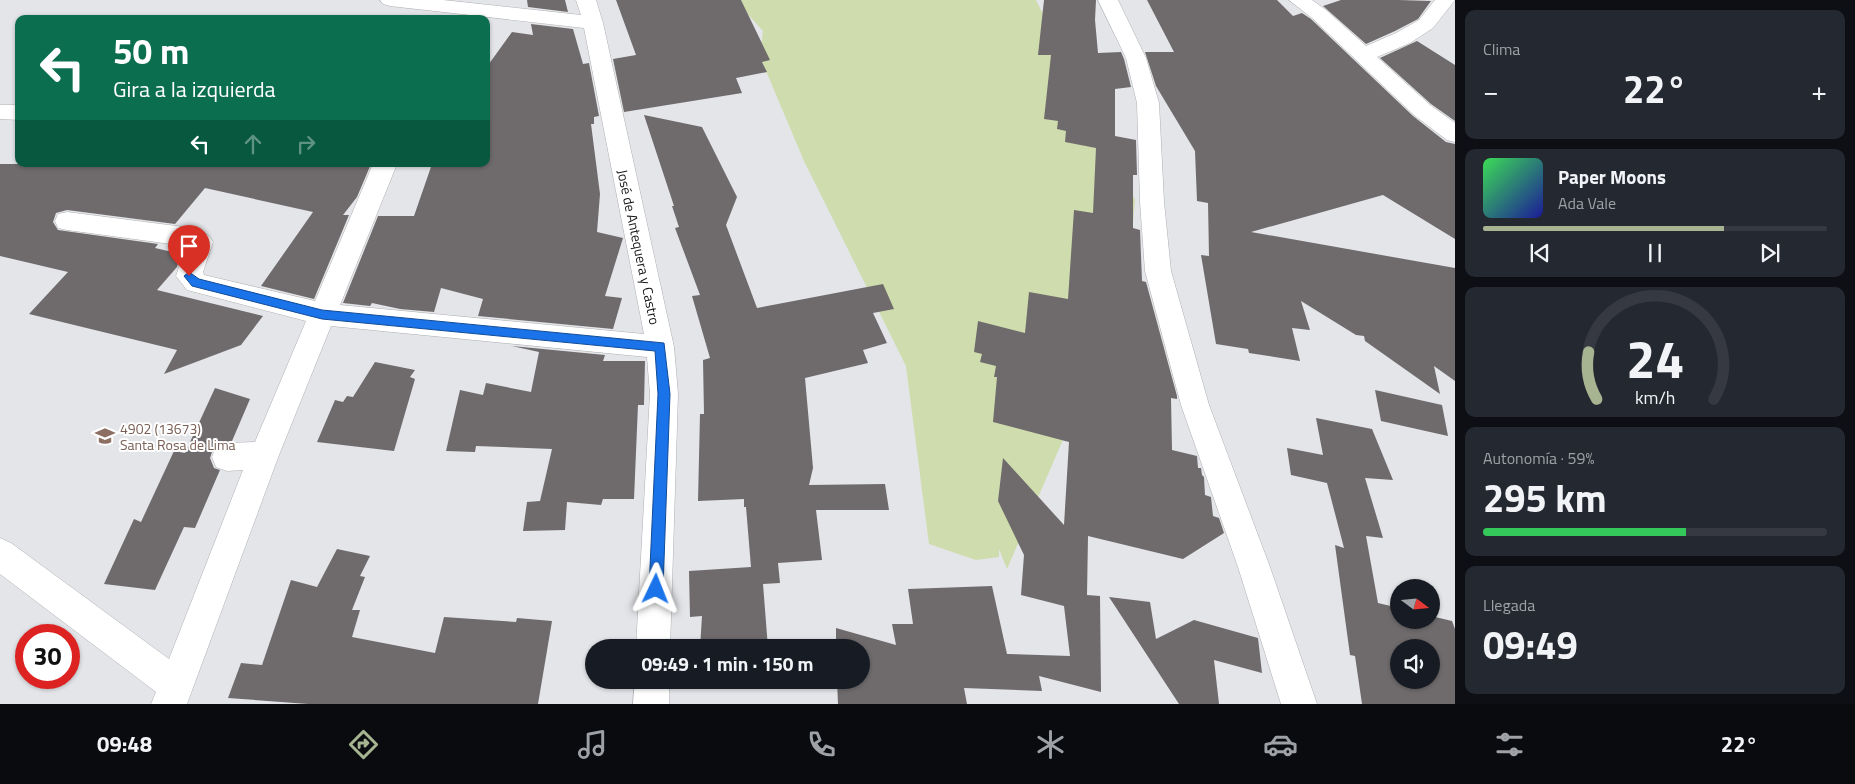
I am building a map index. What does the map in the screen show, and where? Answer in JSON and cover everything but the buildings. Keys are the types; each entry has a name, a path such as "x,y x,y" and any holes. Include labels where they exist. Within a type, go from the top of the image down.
{"street":[{"path":"390,0 590,12"},
{"path":"1108,0 1136,58 1148,104 1152,202 1158,271 1195,405 1254,567 1299,704"},
{"path":"1299,0 1319,14 1422,110 1455,134"},
{"path":"1363,55 1403,38 1426,24 1445,0"},
{"name":"José de Antequera y Castro","path":"590,12 660,347 664,394 654,639"},
{"path":"0,112 15,113"},
{"path":"0,554 173,695 264,455 384,167"},
{"path":"67,220 192,237 200,242 199,250 189,276 196,283 322,314 660,347"},
{"path":"227,457 264,455"},
{"path":"651,704 652,689"}],"green space":[{"path":"735,0 1036,0 1135,200 1127,292 1007,569 999,549 999,557 976,560 929,544 906,366 804,161 760,56 763,31"}],"place":[{"name":"4902 (13673) Santa Rosa de Lima","path":"105,436"}],"route":[{"path":"189,276 196,283 322,314 660,347 664,394 656,589"}]}
